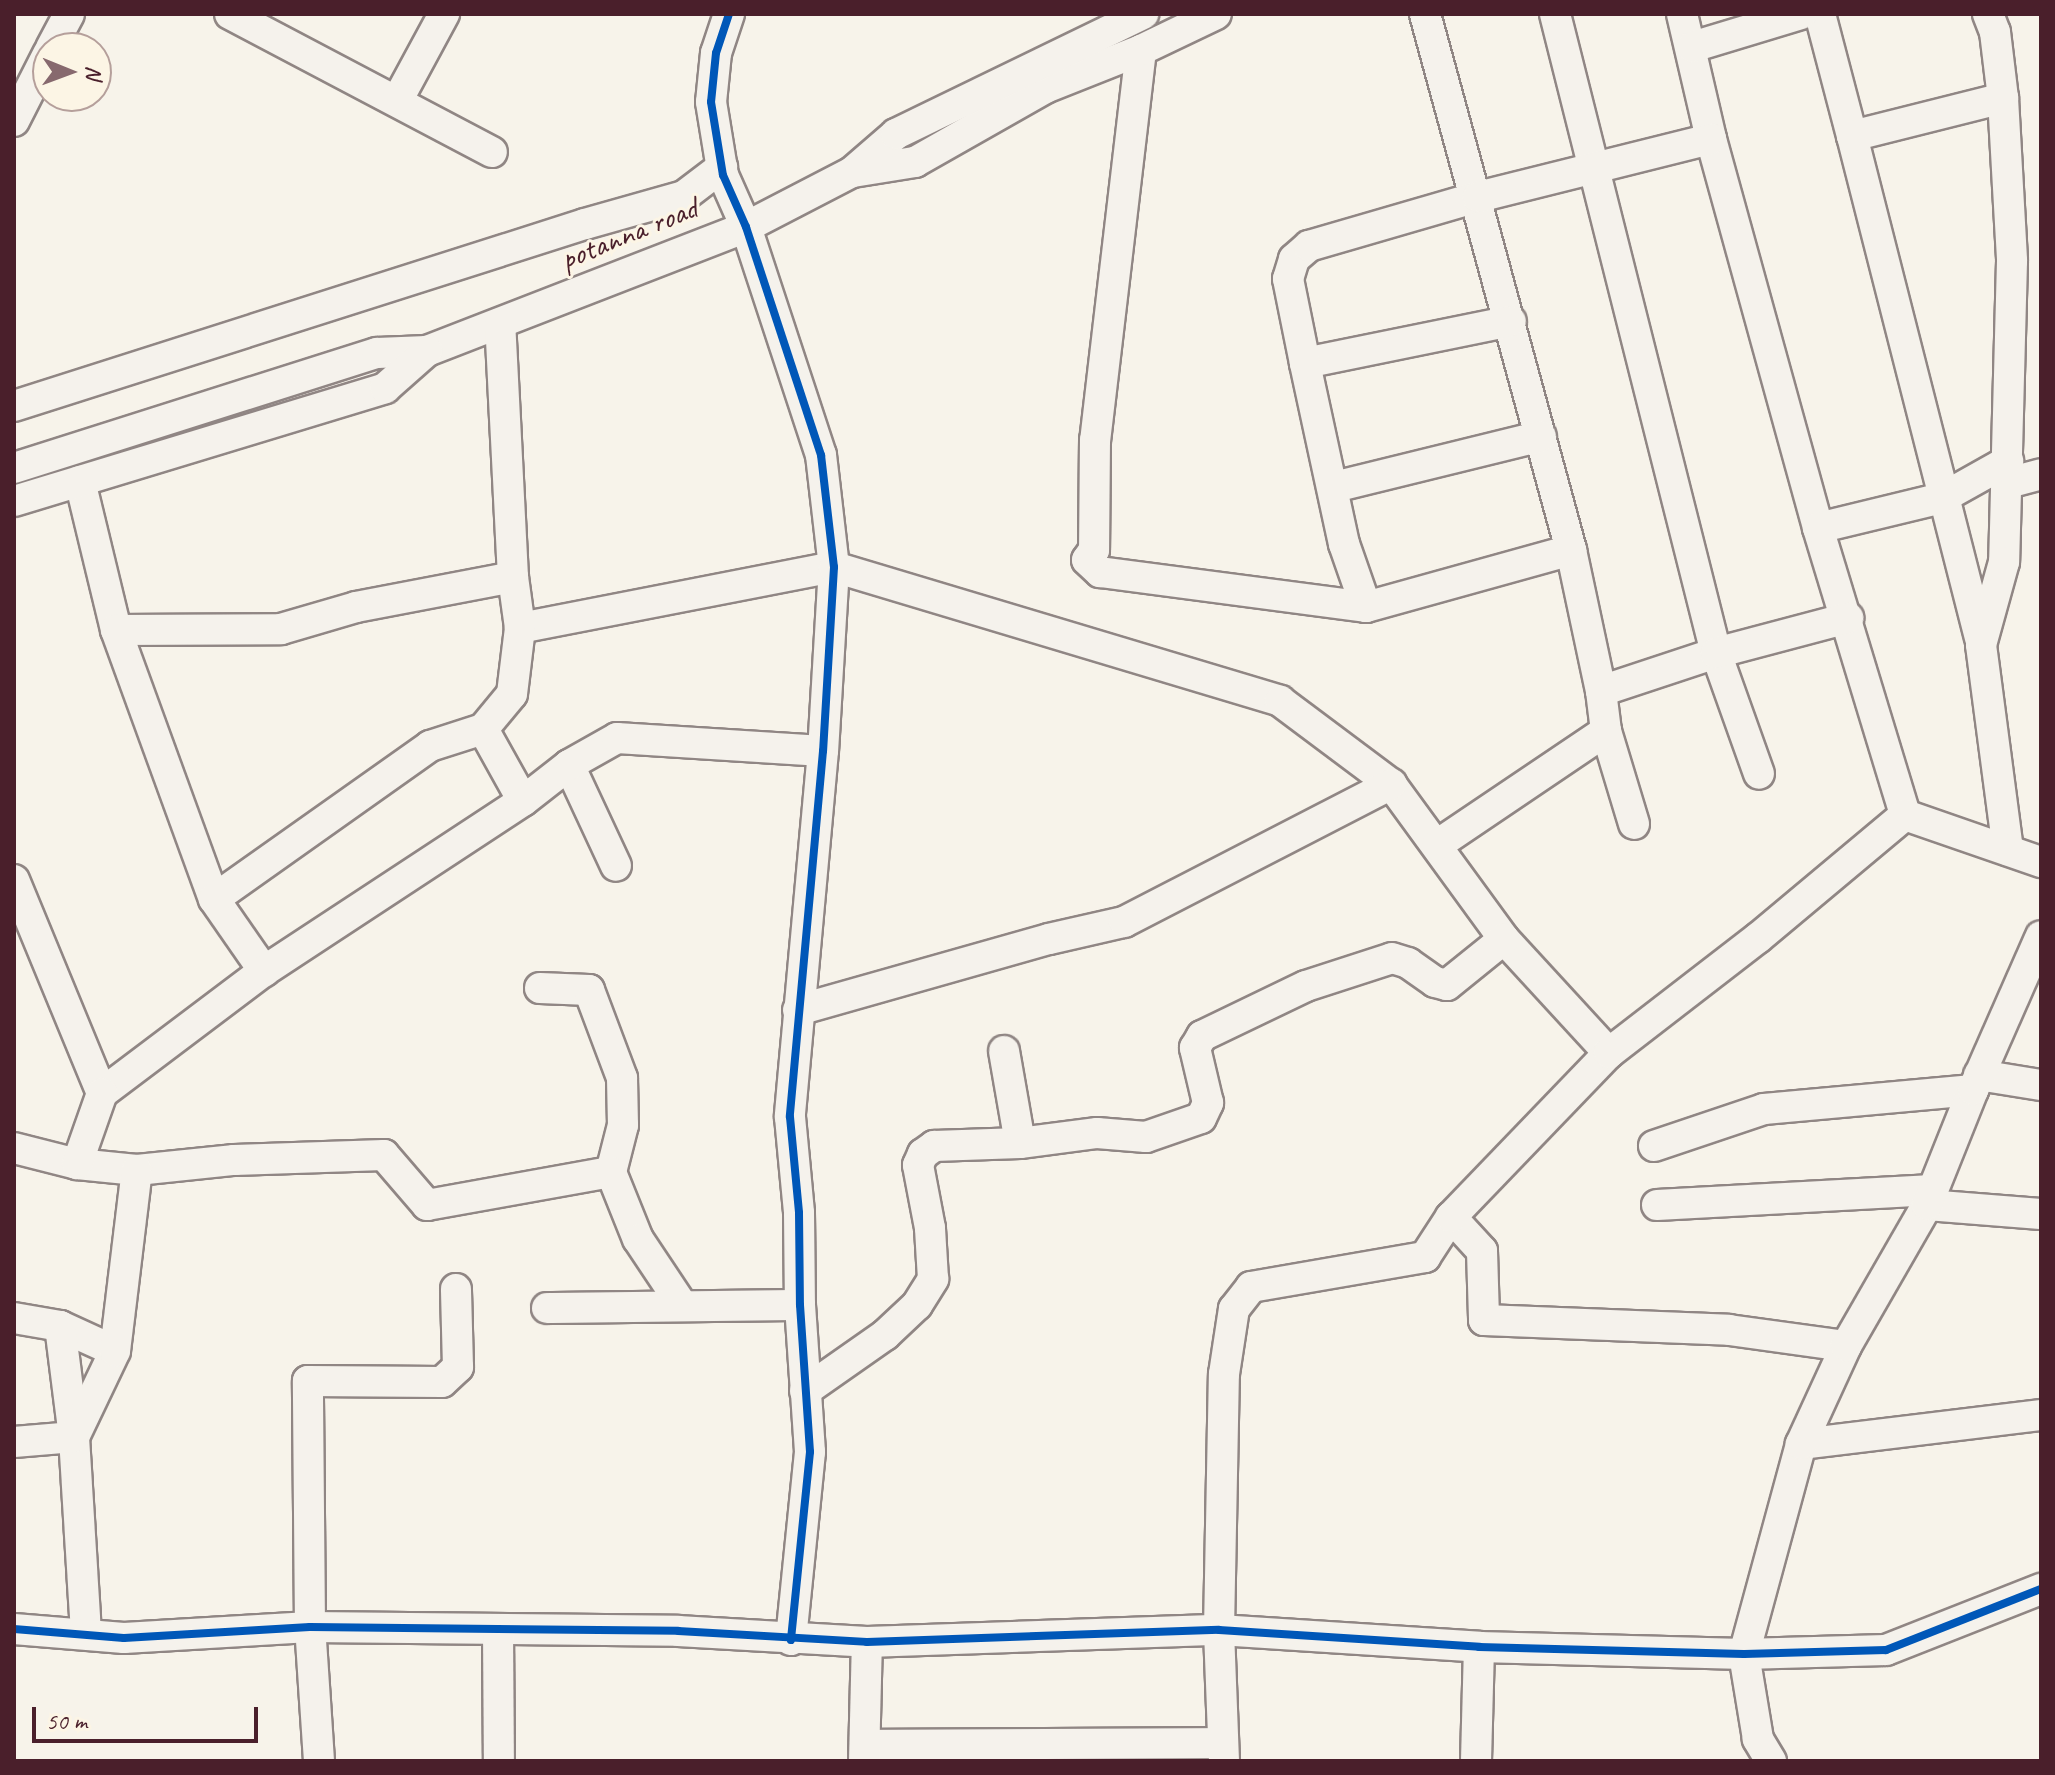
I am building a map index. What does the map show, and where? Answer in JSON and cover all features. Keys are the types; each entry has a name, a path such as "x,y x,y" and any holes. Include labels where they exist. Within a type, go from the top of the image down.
{"street":[{"path":"59,32 69,14"},
{"path":"230,14 492,152"},
{"path":"397,101 444,14"},
{"path":"729,14 716,53 711,102 725,180 746,227 821,455 834,567 823,751 790,1117 799,1213 800,1305 810,1452 791,1640"},
{"name":"potanna road","path":"14,468 377,353 427,351 746,227 852,172 896,134 1143,14"},
{"name":"potanna road","path":"852,172 915,162 1045,88 1141,50 1216,14"},
{"path":"1425,14 1478,197 1571,550 1601,691 1606,731 1634,824"},
{"path":"1555,14 1716,653 1759,774"},
{"path":"1682,14 1711,139 1818,528 1848,618 1905,815"},
{"path":"1692,47 1801,14"},
{"path":"1820,14 1942,498 1967,575 1981,645 2008,850"},
{"path":"1981,645 2004,562 2018,475 2012,261 2003,98 1995,32 1988,14"},
{"path":"1141,50 1095,440 1094,550 1087,560 1100,572 1366,607 1571,550"},
{"path":"14,121 32,86"},
{"path":"1852,136 2003,98"},
{"path":"1366,607 1344,544 1305,363 1288,279 1294,259 1309,246 1478,197 1711,139"},
{"path":"14,406 585,224 684,196 725,180"},
{"path":"1305,363 1511,321"},
{"path":"214,899 430,746 483,729 512,694 520,628 513,577 500,323"},
{"name":"potanna road","path":"14,501 385,388 427,351"},
{"path":"1334,487 1541,436"},
{"path":"1818,528 1942,498 2018,475"},
{"path":"80,481 116,630 214,899 264,971"},
{"path":"520,628 834,567 1280,701 1391,784 1504,939 1609,1053"},
{"path":"116,630 281,629 356,607 513,577"},
{"path":"1601,691 1716,653 1848,618"},
{"path":"483,729 523,801"},
{"path":"1437,845 1606,731"},
{"path":"77,1164 102,1093 264,971 523,801 569,765 617,738 823,751"},
{"path":"569,765 616,866"},
{"path":"798,1010 1049,939 1124,922 1391,784"},
{"path":"1905,815 2041,862"},
{"path":"867,1642 865,1753 1224,1752 1219,1630 1224,1374 1234,1309 1251,1287 1425,1257 1451,1217 1609,1053 1758,938 1905,815"},
{"path":"14,880 102,1093"},
{"path":"805,1391 885,1335 917,1305 933,1279 930,1228 918,1165 923,1154 934,1146 1020,1143 1097,1133 1146,1137 1201,1118 1208,1103 1195,1048 1202,1036 1306,986 1392,958 1408,963 1435,982 1447,985 1504,939"},
{"path":"1771,1761 1758,1739 1744,1654 1801,1444 1846,1346 1930,1197 1976,1082 2039,943"},
{"path":"540,988 589,990 622,1078 623,1125 611,1172 638,1239 682,1305"},
{"path":"1004,1051 1020,1143"},
{"path":"1654,1146 1764,1109 1976,1082 2041,1085"},
{"path":"14,1148 77,1164 137,1170 234,1160 384,1155 427,1205 611,1172"},
{"path":"74,1437 115,1351 137,1170"},
{"path":"1657,1205 1930,1197 2041,1214"},
{"path":"1451,1217 1482,1251 1484,1320 1729,1330 1846,1346"},
{"path":"319,1761 310,1627 308,1381 442,1382 458,1367 456,1289"},
{"path":"547,1308 800,1305"},
{"path":"14,1318 60,1326 115,1351"},
{"path":"60,1326 74,1437 86,1633"},
{"path":"1801,1444 2041,1415"},
{"path":"14,1442 74,1437"},
{"path":"14,1629 124,1638 310,1627 678,1631 791,1640 867,1642 1219,1630 1479,1647 1744,1654 1886,1650 2041,1589"},
{"path":"498,1631 499,1761"},
{"path":"1476,1761 1479,1647"}],"cycle path":[{"path":"729,14 716,53 711,102 723,175 746,227 821,455 834,567 823,751 790,1117 799,1213 800,1305 810,1452 791,1640"},
{"path":"14,1629 124,1638 310,1627 678,1631 867,1642 1219,1630 1479,1647 1744,1654 1886,1650 2041,1589"}]}
